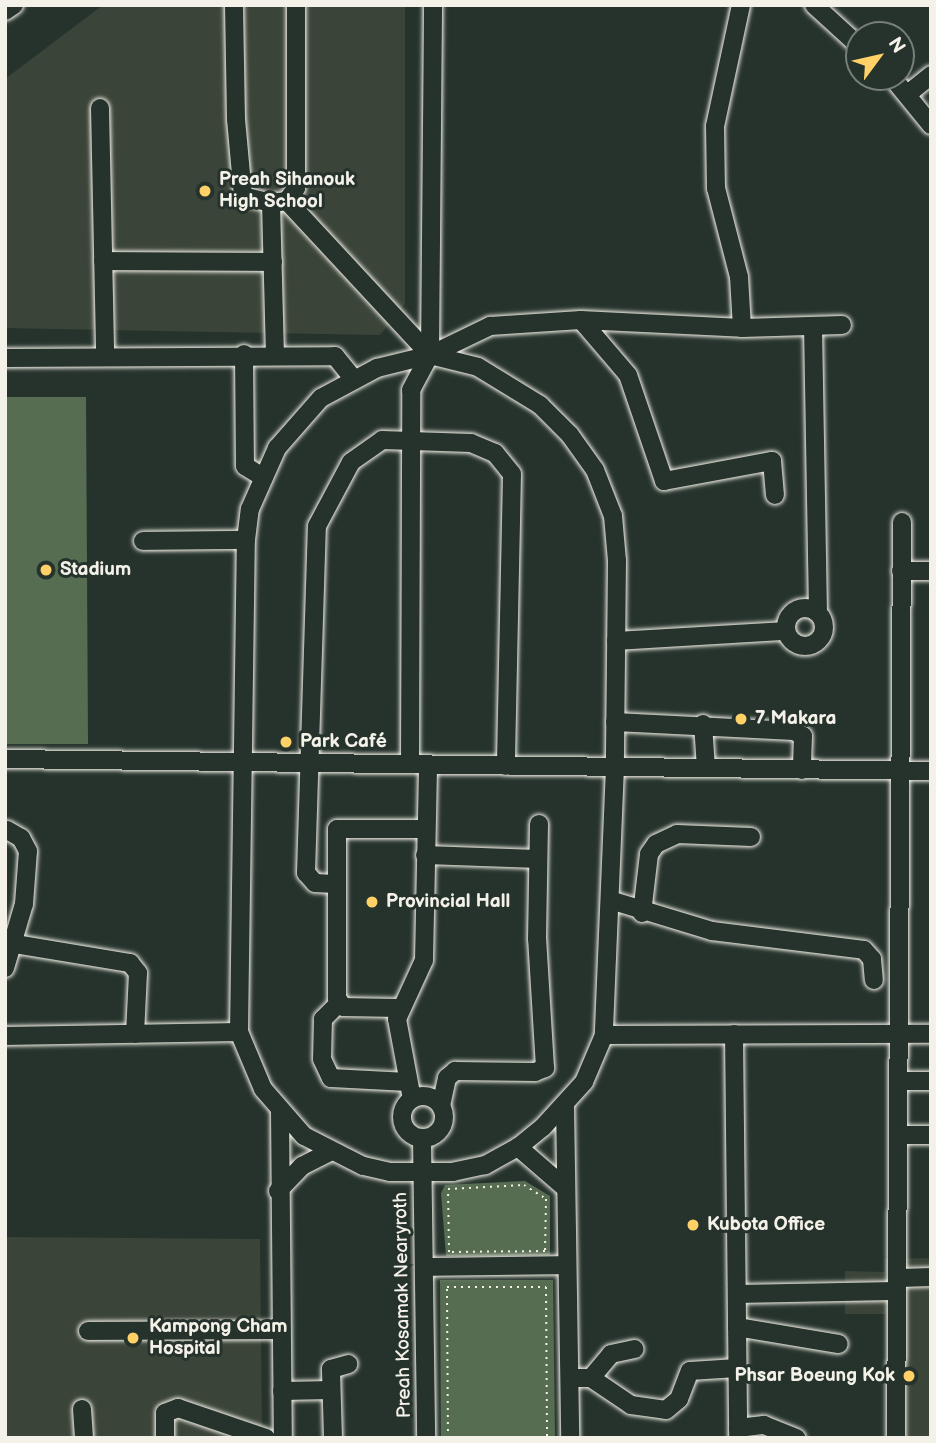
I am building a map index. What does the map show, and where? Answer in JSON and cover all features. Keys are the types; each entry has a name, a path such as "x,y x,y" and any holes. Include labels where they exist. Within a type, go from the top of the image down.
{"street":[{"path":"5,11 14,5"},
{"path":"234,5 236,119 243,196 279,202 430,355 478,367 503,379 541,405 595,470 613,516 615,767 604,1035 596,1062 565,1104 518,1147 485,1166 423,1172 363,1166 329,1152 304,1136 280,1111 248,1061 239,1032 246,540 250,509 264,478 298,421 321,398 353,378 403,358 430,355 490,326 581,320 741,328 842,325"},
{"path":"275,354 273,262 279,202 296,188 296,5"},
{"path":"433,5 430,355 411,390 410,439 419,764 425,829 425,960 398,1008 400,1052 410,1091 402,1123 410,1134 422,1139 440,1131 445,1119 441,1106 447,1078 455,1071 535,1072 545,1068 537,939 539,824"},
{"path":"741,5 725,65 715,138 716,188 739,277 741,328"},
{"path":"814,5 845,33"},
{"path":"931,75 909,93 931,125"},
{"path":"100,108 105,356"},
{"path":"103,261 273,262"},
{"path":"581,320 628,375 664,481 772,461 775,495"},
{"path":"786,631 800,646 811,646 825,631 818,613 813,326"},
{"path":"244,354 245,466 264,478"},
{"path":"5,358 335,355 353,378"},
{"path":"335,884 307,878 317,526 351,462 382,440 471,443 495,453 512,474 506,766"},
{"path":"896,1438 897,771 902,522"},
{"path":"143,541 246,540"},
{"path":"901,571 931,570"},
{"path":"786,631 789,616 797,609 807,607 818,613"},
{"path":"616,641 786,631"},
{"path":"615,722 703,724 794,731 803,736 802,770"},
{"path":"703,724 706,768"},
{"path":"5,759 931,771"},
{"path":"308,829 425,829"},
{"path":"337,829 335,884 339,1003 343,1007 398,1008"},
{"path":"5,968 9,943 24,904 28,851 21,838 7,830"},
{"path":"642,913 649,854 656,844 677,834 751,837"},
{"path":"425,855 538,859"},
{"path":"610,900 642,913 750,938 864,950 872,959 874,980"},
{"path":"9,943 130,964 138,973 135,1034"},
{"path":"339,1003 323,1019 322,1059 331,1078 410,1091 441,1106"},
{"path":"5,1036 239,1032"},
{"path":"734,1034 738,1433 764,1425 797,1438"},
{"path":"604,1035 931,1034"},
{"path":"898,1081 931,1081"},
{"path":"565,1104 565,1265 570,1438"},
{"path":"280,1111 278,1191 283,1438"},
{"path":"898,1135 931,1135"},
{"name":"Preah Kosamak Nearyroth","path":"422,1139 426,1438"},
{"path":"518,1147 564,1186"},
{"path":"278,1191 302,1166 329,1152"},
{"path":"424,1267 565,1265"},
{"path":"737,1294 897,1285 931,1277"},
{"path":"737,1326 839,1344"},
{"path":"88,1331 281,1330"},
{"path":"591,1378 611,1354 634,1349"},
{"path":"333,1438 331,1369 348,1364"},
{"path":"570,1378 591,1378 631,1405 666,1410 679,1399 690,1371 737,1368"},
{"path":"282,1391 331,1391"},
{"path":"82,1409 84,1438"},
{"path":"166,1438 165,1413 178,1409 225,1420 248,1435 266,1438"}],"path":[{"path":"524,1185 546,1199 545,1251 449,1252 448,1189 524,1185"},
{"path":"448,1438 447,1287 546,1287 547,1438"}],"shaded area":[{"name":"Preah Sihanouk High School","path":"103,5 405,5 405,304 380,335 5,328 5,79"},
{"name":"Kampong Cham Hospital","path":"5,1237 260,1239 262,1438 5,1438"},
{"name":"Phsar Boeung Kok","path":"931,1258 931,1438 887,1438 886,1314 845,1314 845,1271 885,1272 885,1259"}],"green space":[{"name":"Stadium","path":"5,397 86,397 88,744 5,744"},
{"path":"525,1181 550,1196 550,1255 446,1256 441,1193 445,1185"},
{"path":"440,1280 553,1280 555,1438 441,1438"}],"place":[{"name":"Preah Sihanouk High School","path":"205,191"},
{"name":"Stadium","path":"46,570"},
{"name":"7 Makara","path":"741,719"},
{"name":"Park Café","path":"286,742"},
{"name":"Provincial Hall","path":"372,902"},
{"name":"Kubota Office","path":"693,1225"},
{"name":"Kampong Cham Hospital","path":"133,1338"},
{"name":"Phsar Boeung Kok","path":"909,1376"}]}
